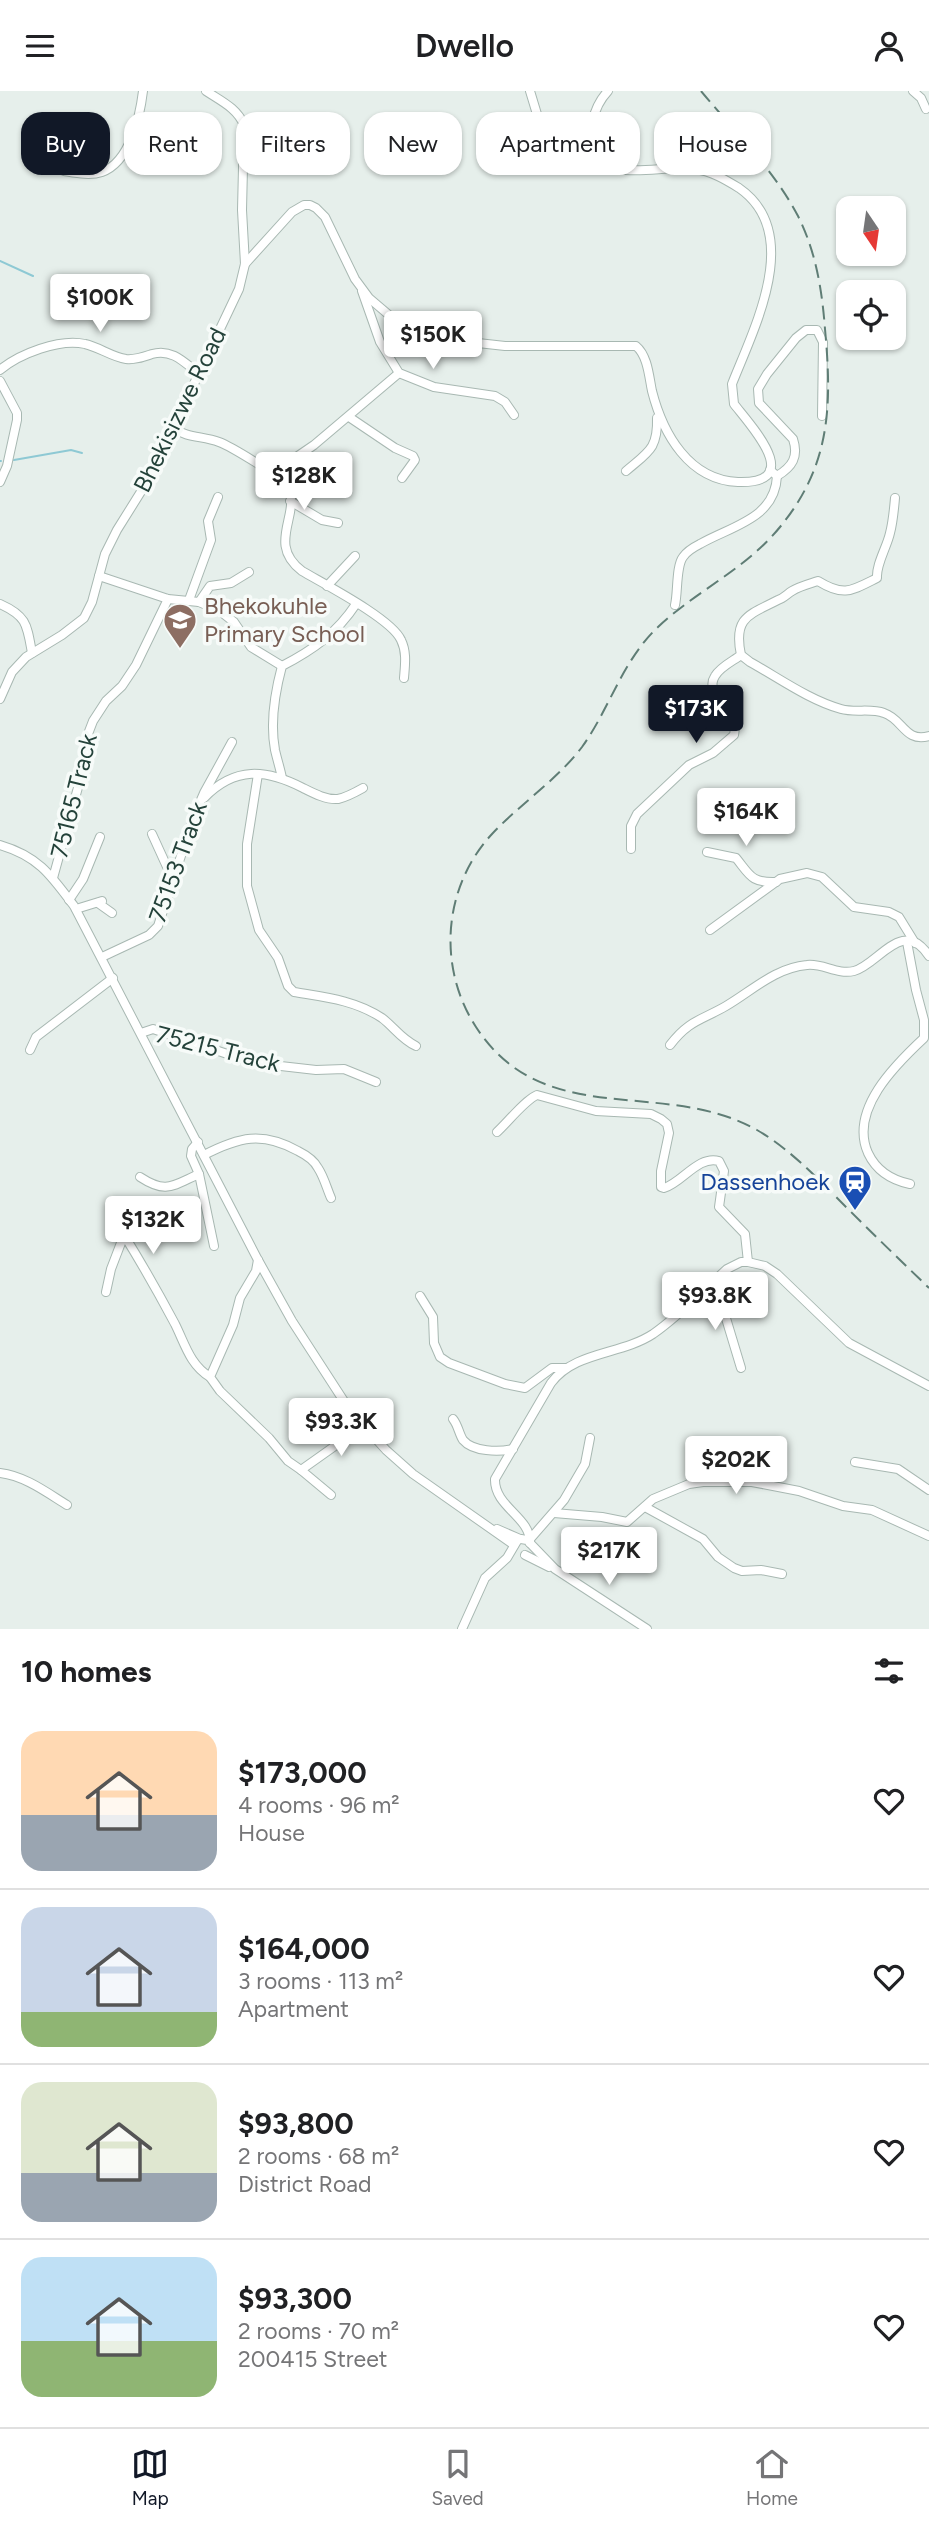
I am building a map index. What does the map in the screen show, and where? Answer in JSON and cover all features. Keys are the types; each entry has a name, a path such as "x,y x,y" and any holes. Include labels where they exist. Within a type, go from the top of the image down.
{"street":[{"path":"110,168 134,133 139,121 143,91"},
{"name":"Bhekisizwe Road","path":"0,699 12,672 33,653 84,618 92,602 105,554 117,530 158,466 173,428 239,289 245,264 242,210 244,125 240,116 229,106 206,91"},
{"path":"530,91 537,112"},
{"path":"595,112 599,100 608,91"},
{"path":"913,91 921,98 926,109"},
{"path":"640,170 692,168 713,174 745,192 758,207 771,237 772,258 769,275 732,384 732,396 734,404 771,455 774,473 773,498 763,511 714,536 683,556 675,605"},
{"path":"245,264 292,212 310,205 325,217 344,259 369,298 396,321 428,337 528,347 636,346 644,356 657,411 672,442 696,467 711,477 741,482 759,479 793,462 795,446 783,428 764,410 757,395 767,374 792,342 806,330 817,330 823,342 822,416"},
{"path":"362,289 375,330 399,373 434,387 495,396 505,402 514,415"},
{"path":"0,370 26,353 72,342 89,345 127,359 158,352 168,353 199,374"},
{"path":"273,473 349,417 389,379 399,373"},
{"path":"0,381 17,413 17,431 0,482"},
{"path":"626,471 656,441 657,411"},
{"path":"349,417 395,448 413,456 415,460 402,478"},
{"path":"173,428 187,435 220,442 273,473 287,485 290,501 285,544 287,553 298,567 383,620 400,636 405,652 404,678"},
{"path":"189,600 211,540 208,520 218,497"},
{"path":"895,498 891,529 877,570 877,578 856,590 833,590 817,581 794,590 750,613 740,626 739,645 741,655 809,695 842,710 885,713 911,735 917,738 929,736"},
{"path":"290,501 323,520 338,523"},
{"path":"327,586 355,556"},
{"path":"199,602 210,586 231,583 249,572"},
{"path":"99,576 168,599 199,602 220,611 231,618 255,650 282,666"},
{"name":"75165 Track","path":"53,878 82,773 88,734 93,721 135,665 168,599"},
{"path":"0,604 15,610 21,616 33,653"},
{"path":"282,778 275,750 274,717 276,689 282,666 317,647 335,631 356,604"},
{"path":"631,849 631,826 637,814 689,765 713,753 734,735 736,721 718,697 713,684 716,674 741,655"},
{"name":"75153 Track","path":"102,957 155,931 200,803 232,742"},
{"path":"200,803 215,788 244,773 282,778 318,795 337,799 363,788"},
{"path":"258,774 251,807 246,856 247,886 261,935 278,958 288,986 293,992 331,997 373,1013 406,1041 416,1045"},
{"path":"152,834 173,880"},
{"path":"69,900 83,879 100,837"},
{"path":"0,845 18,850 37,861 76,909 258,1261 322,1369 363,1426 413,1474 488,1526 523,1543 555,1569 646,1629"},
{"path":"707,852 736,858 758,882 776,882"},
{"path":"710,930 776,882 792,875 815,874 822,877 854,907 889,912 899,917 911,942 916,990 924,1020 923,1038 892,1071 871,1102 866,1115 864,1142 877,1170 909,1184"},
{"path":"76,909 100,902 112,913"},
{"path":"670,1045 689,1024 787,969 809,965 850,972 866,965 891,945 911,942 924,948 929,956"},
{"path":"30,1050 36,1037 113,978"},
{"name":"75215 Track","path":"141,1033 153,1029 254,1063 316,1070 344,1069 376,1082"},
{"path":"497,1132 528,1100 537,1095 596,1111 652,1114 661,1119 668,1127 669,1133 661,1171 662,1188 674,1185 702,1163 719,1161 724,1171 719,1207 745,1234 748,1262"},
{"path":"204,1155 252,1138 261,1137 276,1141 310,1158 318,1167 331,1199"},
{"path":"198,1142 191,1152 199,1174 214,1246"},
{"path":"140,1177 155,1187 162,1188 199,1174"},
{"path":"106,1292 111,1269 124,1235 174,1323 184,1349 203,1373 269,1438 288,1461 331,1495"},
{"path":"210,1377 233,1325 240,1299 258,1261"},
{"path":"420,1296 430,1308 433,1317 435,1348 440,1357 449,1363 525,1388 552,1369 566,1368 651,1335 734,1265 748,1262 760,1264 777,1274 859,1350 929,1386"},
{"path":"709,1286 725,1315 741,1368"},
{"path":"502,1562 530,1552 523,1543 522,1524 498,1497 495,1489 496,1475 551,1383 566,1368"},
{"path":"453,1419 467,1444 495,1451 513,1449"},
{"path":"301,1469 363,1426"},
{"path":"462,1629 485,1578 554,1513 585,1464 590,1438"},
{"path":"855,1462 898,1469 929,1490"},
{"path":"0,1473 37,1486 67,1505"},
{"path":"554,1513 624,1522 631,1520 662,1494 689,1484 752,1482 799,1491 844,1506 872,1510 929,1536"},
{"path":"645,1507 703,1539 718,1557 734,1568 782,1574"},
{"path":"523,1543 516,1552 555,1569"}],"waterway":[{"path":"0,261 33,276"},
{"path":"14,460 71,450 82,453"}],"railway":[{"path":"701,91 753,151 788,199 798,216 814,257 824,314 828,383 824,433 818,457 810,481 780,527 752,555 658,627 635,655 582,747 492,834 476,855 463,878 455,903 451,928 455,979 463,1004 476,1027 504,1059 535,1080 570,1092 683,1106 721,1115 757,1130 803,1165 929,1288"}],"place":[{"name":"Bhekokuhle Primary School","path":"180,650"},
{"name":"Dassenhoek","path":"855,1212"}]}
